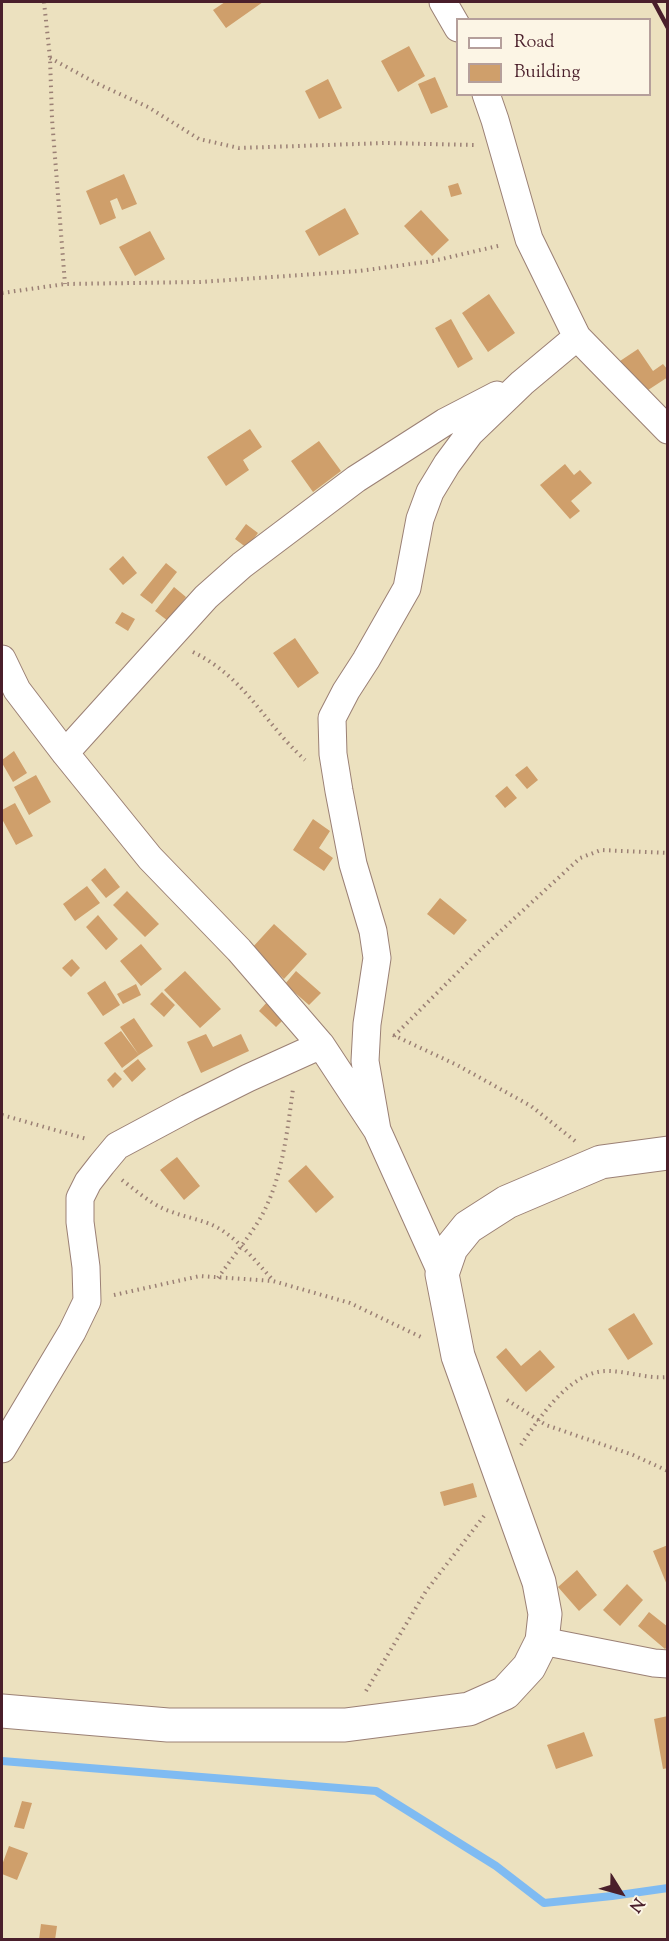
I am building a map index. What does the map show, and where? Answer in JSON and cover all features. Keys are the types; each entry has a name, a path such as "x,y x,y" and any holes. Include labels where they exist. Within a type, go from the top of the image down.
{"street":[{"path":"443,2 456,25"},
{"path":"487,96 529,239 577,337 668,430"},
{"path":"377,1130 365,1061 367,1024 377,958 374,931 353,864 339,792 333,754 332,718 407,588 420,519 430,492 447,464 470,433 522,383 577,337"},
{"path":"65,753 206,597 242,565 356,479 445,422 522,383"},
{"path":"2,659 17,690 65,753 150,858 238,950 310,1050 377,1130 442,1274 462,1365 539,1582 545,1614 542,1641 529,1667 505,1693 469,1709 345,1725 168,1725 2,1711"},
{"path":"2,1449 72,1332 87,1301 80,1198 88,1182 109,1155 198,1102 310,1050"},
{"path":"442,1274 451,1248 468,1227 507,1202 601,1162 668,1153"},
{"path":"542,1641 668,1664"}],"path":[{"path":"44,2 50,57 52,119 65,284"},
{"path":"50,57 96,83 148,107 199,139 239,148 385,143 502,145"},
{"path":"2,293 65,284 200,282 359,271 433,261 529,239"},
{"path":"167,639 222,670 242,687 300,756 339,792"},
{"path":"394,1036 481,949 580,858 601,850 668,853"},
{"path":"367,1024 457,1065 531,1106 601,1162"},
{"path":"218,1278 259,1221 270,1197 310,1050"},
{"path":"2,1115 37,1126 109,1155 153,1204 219,1228 241,1245 273,1281"},
{"path":"87,1301 200,1276 273,1281 350,1303 462,1365 546,1425 633,1455 668,1471"},
{"path":"345,1725 426,1591 503,1481 538,1420 560,1395 581,1378 593,1372 608,1371 658,1378 668,1377"}],"building":[{"path":"225,2 263,2 226,28 213,10"},
{"path":"409,46 425,76 398,92 381,61"},
{"path":"435,77 448,107 431,114 418,84"},
{"path":"328,79 342,108 319,119 305,91"},
{"path":"124,174 137,204 122,210 117,198 110,201 116,218 100,225 86,191"},
{"path":"458,183 462,194 451,197 448,186"},
{"path":"345,208 359,234 319,256 305,231"},
{"path":"421,210 449,240 432,256 404,226"},
{"path":"150,231 165,259 135,276 119,247"},
{"path":"489,294 515,333 488,352 462,313"},
{"path":"451,319 473,359 458,368 435,328"},
{"path":"638,349 653,371 663,364 668,370 668,377 642,394 620,361"},
{"path":"250,429 262,447 243,460 249,470 226,486 207,457"},
{"path":"319,441 341,471 313,492 291,461"},
{"path":"565,464 574,475 580,470 592,483 571,501 580,511 570,519 540,485"},
{"path":"246,524 258,533 247,548 235,539"},
{"path":"123,556 137,573 123,585 109,569"},
{"path":"166,563 177,572 152,604 140,595"},
{"path":"174,587 186,597 168,621 155,611"},
{"path":"122,612 135,619 128,631 115,623"},
{"path":"295,638 319,673 298,688 273,653"},
{"path":"14,751 27,773 13,782 2,760"},
{"path":"527,766 538,780 527,789 515,775"},
{"path":"36,775 51,802 29,815 14,787"},
{"path":"507,786 517,798 505,808 495,796"},
{"path":"15,803 33,836 16,845 2,819 2,810"},
{"path":"313,819 330,831 319,848 333,858 324,871 293,850"},
{"path":"105,868 120,887 106,898 91,880"},
{"path":"87,886 100,903 75,921 63,904"},
{"path":"127,891 159,924 145,937 113,905"},
{"path":"440,898 467,920 454,935 427,914"},
{"path":"98,915 118,939 106,950 86,927"},
{"path":"274,924 307,954 284,979 251,949"},
{"path":"141,944 162,969 141,986 120,961"},
{"path":"72,959 80,968 71,977 62,968"},
{"path":"185,971 221,1009 200,1028 164,990"},
{"path":"296,971 321,993 309,1005 285,984"},
{"path":"105,981 120,1005 103,1016 87,993"},
{"path":"136,984 141,995 123,1004 117,994"},
{"path":"162,992 175,1005 164,1017 150,1004"},
{"path":"268,1001 286,1017 276,1027 259,1011"},
{"path":"134,1018 153,1046 139,1055 120,1027"},
{"path":"121,1031 139,1055 122,1068 104,1043"},
{"path":"206,1034 213,1047 241,1034 249,1051 201,1073 187,1042"},
{"path":"138,1059 146,1069 132,1082 123,1071"},
{"path":"115,1072 122,1079 113,1088 107,1080"},
{"path":"177,1157 200,1186 184,1200 160,1170"},
{"path":"306,1165 334,1197 316,1213 288,1181"},
{"path":"634,1313 653,1344 628,1360 608,1329"},
{"path":"506,1348 521,1366 540,1350 555,1367 526,1392 496,1357"},
{"path":"473,1483 477,1497 444,1506 440,1492"},
{"path":"668,1545 668,1585 667,1585 653,1551"},
{"path":"577,1570 597,1595 579,1611 558,1587"},
{"path":"627,1584 643,1600 620,1626 603,1610"},
{"path":"649,1612 668,1627 668,1646 665,1649 638,1626"},
{"path":"668,1716 668,1768 663,1769 654,1719"},
{"path":"584,1732 593,1756 556,1769 547,1745"},
{"path":"22,1801 32,1803 24,1829 14,1827"},
{"path":"9,1846 28,1853 17,1880 2,1874 2,1865"},
{"path":"41,1924 57,1926 55,1940 39,1940"}],"waterway":[{"path":"2,1761 376,1791 496,1866 544,1903 668,1888"}],"railway":[{"path":"654,2 668,28"}]}
